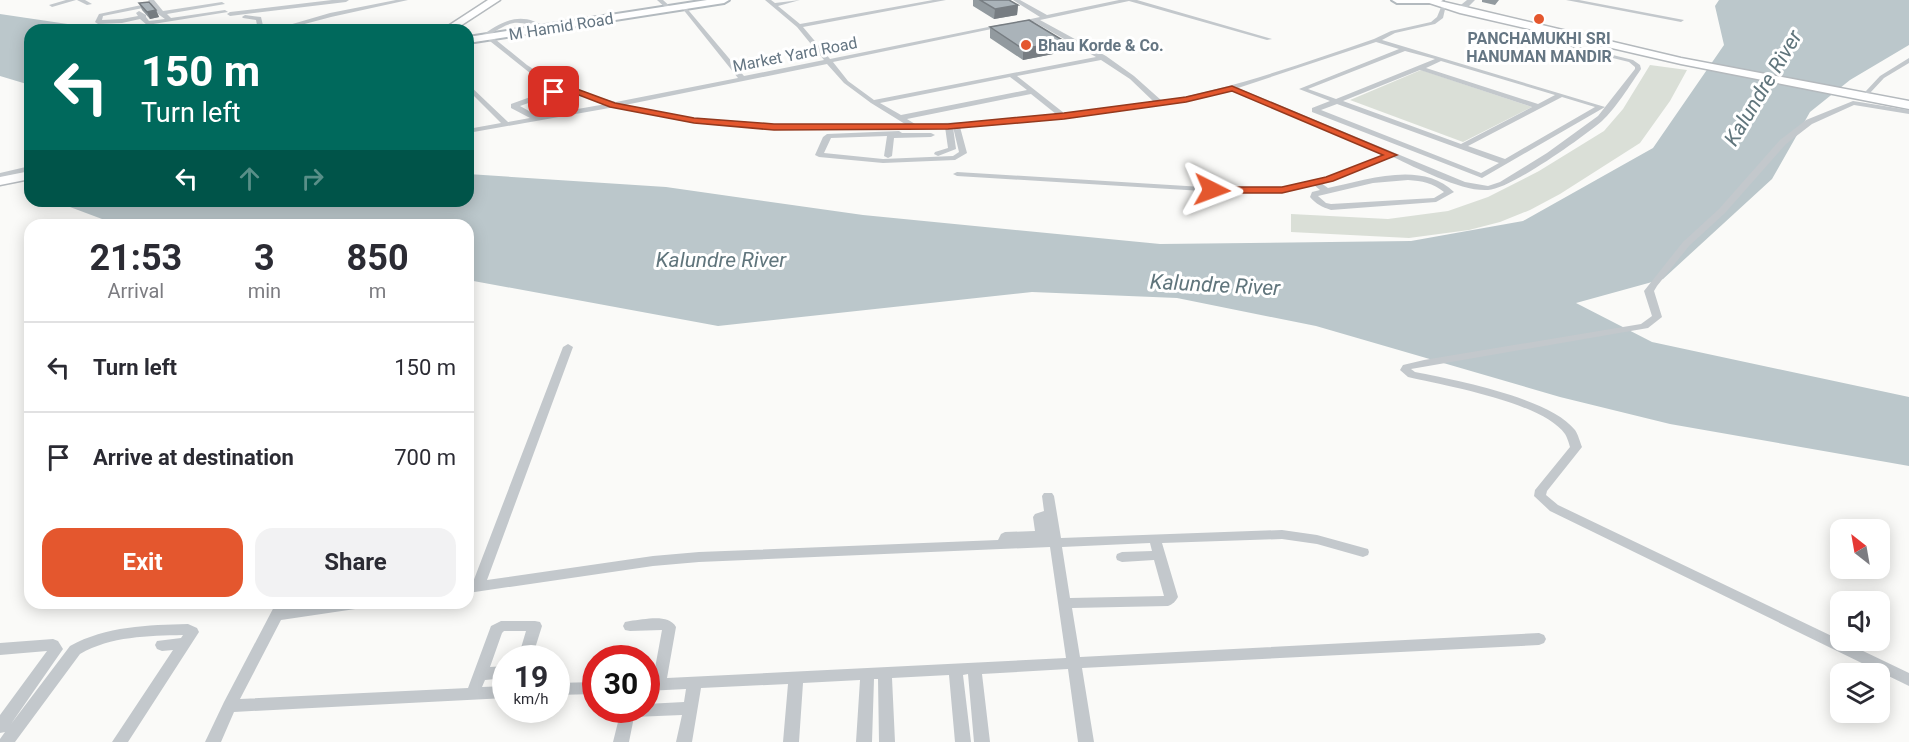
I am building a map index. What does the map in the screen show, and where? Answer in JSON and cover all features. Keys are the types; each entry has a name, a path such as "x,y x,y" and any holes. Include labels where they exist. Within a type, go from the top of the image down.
{"main road":[{"path":"457,24 495,0"},
{"path":"1397,0 1444,3 1683,59"},
{"name":"M Hamid Road","path":"474,39 716,1"},
{"path":"1444,3 1564,35 1909,105"},
{"path":"1846,91 1909,99"},
{"path":"0,181 22,175"}],"street":[{"path":"52,5 73,0"},
{"path":"80,0 89,4"},
{"path":"141,12 147,23 241,12 241,6 252,5 252,11 294,3 309,5 346,0"},
{"path":"297,24 405,0"},
{"path":"660,0 670,9"},
{"path":"771,2 797,0"},
{"path":"799,26 943,0"},
{"path":"1016,0 1047,18"},
{"path":"1129,0 1269,39"},
{"name":"Market Yard Road","path":"474,130 830,62 1129,0"},
{"path":"1569,0 1681,20"},
{"path":"1627,10 1632,0"},
{"path":"99,12 156,8 185,12 225,2"},
{"path":"225,2 221,8 228,13 259,18 260,24"},
{"path":"771,2 799,26 846,82 873,102 914,126"},
{"path":"323,3 330,15"},
{"path":"952,129 963,153 955,158 883,161 819,155 830,136 952,129 1186,100 1232,88 1376,40 1402,29 1437,21 1444,3"},
{"path":"687,4 742,78"},
{"path":"309,5 313,12"},
{"path":"141,12 125,20 98,22 101,15 141,12 156,8"},
{"path":"156,8 170,20"},
{"path":"125,20 128,24"},
{"path":"1035,20 1104,57 1160,103"},
{"path":"1232,88 1463,184 1488,188 1503,184 1550,155 1600,118 1638,66 1625,59 1593,53 1569,44 1564,35"},
{"path":"485,38 546,80 613,105 694,120 774,127 914,126 952,129"},
{"path":"1376,40 1441,59 1600,107 1482,176 1314,110 1441,59"},
{"path":"1405,49 1302,89 1505,162"},
{"path":"873,102 1104,57"},
{"path":"1868,92 1882,77 1909,60"},
{"path":"1420,68 1539,107"},
{"path":"1013,76 1064,116"},
{"path":"538,118 514,106 566,87"},
{"path":"899,118 1034,91"},
{"path":"474,92 506,124"},
{"path":"1462,146 1561,95"},
{"path":"1909,111 1853,103 1809,122 1783,142 1722,211 1686,244 1654,284 1649,291 1657,317 1644,326 1424,363 1407,367 1405,370 1412,375 1473,389 1536,408 1555,418 1573,435 1576,447 1541,490 1540,495 1544,501 1909,680"},
{"path":"529,114 568,107"},
{"path":"931,135 838,139 828,148 827,152 856,157 948,152 952,149 952,129"},
{"path":"888,156 891,136"},
{"path":"957,174 1235,191 1282,190 1316,183 1392,155"},
{"path":"0,176 22,175"},
{"path":"1316,183 1326,191 1405,177 1430,180 1446,187 1450,192 1436,200 1331,207 1323,205 1314,197 1326,191"},
{"path":"474,584 568,347"},
{"path":"1048,496 1086,742"},
{"path":"1033,541 1042,532 1039,517 1051,514"},
{"path":"474,587 688,558 1003,545 1017,541 1055,543 1298,534 1363,552"},
{"path":"1065,603 1168,601 1171,597 1155,539"},
{"path":"1122,557 1160,555"},
{"path":"213,742 229,706 280,609"},
{"path":"473,693 496,630 501,626 533,624 535,626 529,645"},
{"path":"630,626 666,624 669,627 660,660"},
{"path":"6,742 75,650 83,644 104,637 188,629 192,632 120,742"},
{"path":"660,684 1539,639"},
{"path":"162,645 184,643"},
{"path":"0,649 53,645 57,649 0,727"},
{"path":"974,667 982,742"},
{"path":"955,668 963,742"},
{"path":"480,674 492,673"},
{"path":"885,673 887,742"},
{"path":"864,742 867,674"},
{"path":"791,742 796,677"},
{"path":"684,742 694,682"},
{"path":"229,706 492,692"},
{"path":"660,709 690,708"},
{"path":"621,742 625,723"}],"shaded area":[{"path":"1650,65 1687,70 1670,101 1640,143 1560,194 1530,210 1500,222 1469,230 1409,238 1291,232 1291,214 1388,219 1448,211 1488,197 1539,171 1604,131 1623,109"},
{"path":"1421,70 1532,107 1463,142 1350,100"}],"water":[{"name":"Kalundre River","path":"1719,0 1909,0 1909,45 1850,80 1810,112 1772,179 1663,279 1576,303 1652,342 1909,397 1909,466 1670,424 1560,397 1316,326 1177,298 1032,292 718,326 474,281 474,219 102,219 70,207 474,207 474,174 666,187 863,215 1160,244 1411,241 1523,221 1653,148 1724,45 1715,6"},
{"path":"0,14 68,24 24,24 24,83 0,76"}],"building":[{"path":"980,0 1009,0 1018,5 995,9"},
{"path":"149,2 156,10 147,12 139,3"},
{"path":"1029,20 1064,41 1023,49 990,27"}],"place":[{"name":"PANCHAMUKHI SRI HANUMAN MANDIR","path":"1539,19"},
{"name":"Bhau Korde & Co.","path":"1026,45"}],"route":[{"path":"554,92 566,87 613,105 694,120 774,127 948,126 1064,116 1186,100 1232,88 1392,155 1329,179 1282,190 1212,190"}]}
